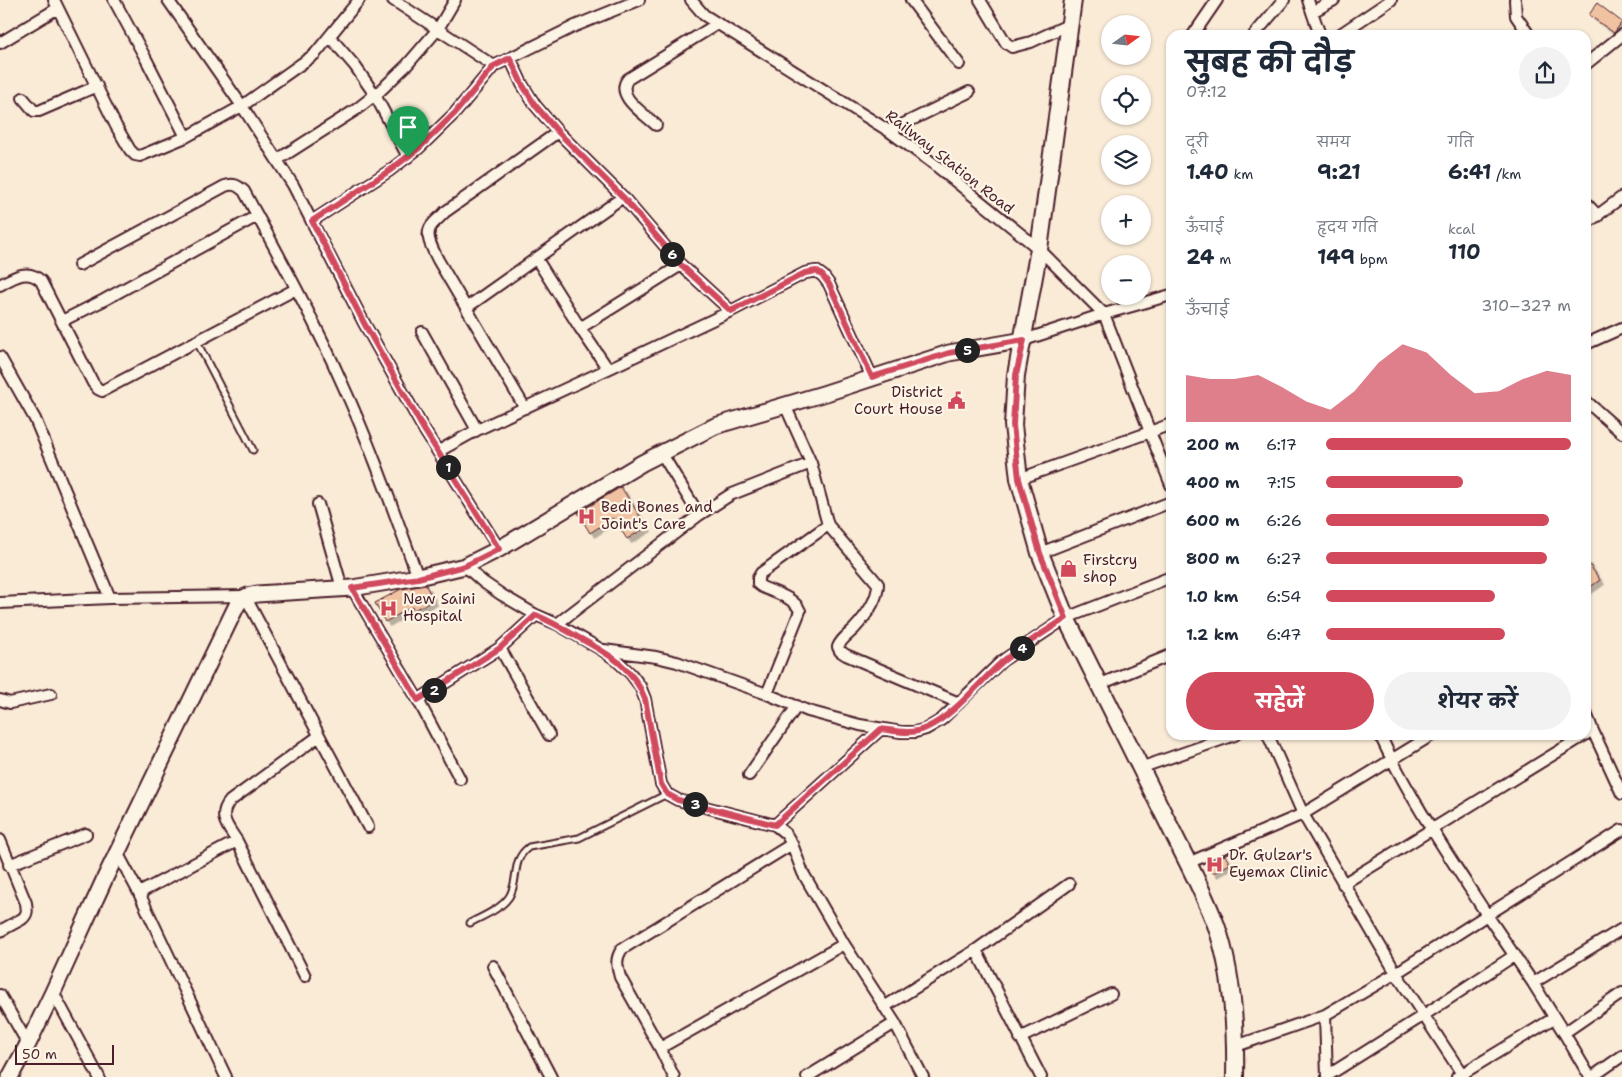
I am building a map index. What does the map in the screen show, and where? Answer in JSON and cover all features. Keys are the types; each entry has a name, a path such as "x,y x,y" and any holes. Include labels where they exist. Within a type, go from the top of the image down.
{"main road":[{"path":"1073,0 1039,249 1024,340 1016,375 1013,425 1019,479 1040,553 1066,618 1188,862 1217,927 1229,979 1236,1046 1235,1077"},
{"path":"10,1077 28,1044 105,878 236,607 245,596 347,588 418,578 465,566 499,549 642,463 715,426 949,353 1024,340"}],"street":[{"path":"114,0 186,138"},
{"path":"168,0 242,106 293,185 364,323 423,428 499,549"},
{"path":"0,43 56,4 116,126 130,150 135,155 140,156 186,138 242,106 315,54 358,0"},
{"path":"393,0 494,66"},
{"path":"277,160 357,109 375,95 408,65 438,30 455,0"},
{"path":"312,221 408,157 455,113 494,66 575,26 639,0"},
{"name":"Railway Station Road","path":"691,0 704,15 717,24 889,131 934,164 1039,249 1104,314"},
{"path":"911,0 959,64"},
{"path":"980,0 1006,43 1012,47 1031,42 1070,24"},
{"path":"1196,30 1217,0"},
{"path":"1258,30 1284,0"},
{"path":"1308,0 1318,30"},
{"path":"1312,12 1334,0"},
{"path":"1346,30 1391,0"},
{"path":"1515,0 1516,16 1526,30"},
{"path":"656,125 629,100 623,88 624,83 717,24"},
{"path":"1591,60 1622,35"},
{"path":"330,37 355,66 375,95 408,157"},
{"path":"510,58 522,84 535,105 558,132 623,197 681,265 731,311"},
{"path":"23,98 34,111 39,111 97,86"},
{"path":"889,131 969,92"},
{"path":"525,408 466,308 431,245 429,236 430,228 445,212 558,132"},
{"path":"79,265 213,192 231,184 238,186 244,191 296,289 343,384 418,578"},
{"path":"466,308 623,197"},
{"path":"1591,221 1622,197"},
{"path":"1591,208 1598,216"},
{"path":"62,322 257,216"},
{"path":"536,258 608,369"},
{"path":"580,328 681,265"},
{"path":"439,451 477,430 731,311 805,273 816,271 829,284 872,377"},
{"path":"0,285 21,274 36,276 41,281 93,383 102,391 296,289"},
{"path":"1024,340 1166,296"},
{"path":"1104,314 1166,472"},
{"path":"1591,342 1622,328"},
{"path":"422,332 477,430"},
{"path":"0,357 35,419 110,598"},
{"path":"785,405 811,464 828,525 878,584 877,598 855,628 840,642 838,647 840,651 959,703"},
{"path":"1591,405 1622,433"},
{"path":"1019,479 1166,426"},
{"path":"662,454 699,515"},
{"path":"557,624 699,515 730,494 811,464"},
{"path":"318,504 347,588 418,700 460,779"},
{"path":"1040,553 1166,504"},
{"path":"767,694 800,611 793,600 758,584 758,578 761,573 828,525"},
{"path":"465,566 483,582 536,615 557,624 602,650 631,674 640,686 645,699 661,784 667,794 678,800 775,825 786,834 803,872 844,944 895,1023 923,1077"},
{"path":"602,650 656,657 676,662 767,694 808,711 860,725 901,732 915,732 926,729 941,720 1002,661 1066,618 1166,580"},
{"path":"0,603 110,598 245,596 368,827"},
{"path":"418,700 500,648 536,615"},
{"path":"500,648 549,735"},
{"path":"1098,685 1166,657"},
{"path":"0,700 10,703 51,694"},
{"path":"749,775 797,706"},
{"path":"775,825 881,729"},
{"path":"305,976 223,816 224,808 230,802 319,736"},
{"path":"1591,738 1622,794"},
{"path":"1140,768 1221,740"},
{"path":"1270,740 1303,814 1396,972 1461,1076 1554,1018"},
{"path":"1382,740 1391,759 1432,829 1533,983 1591,1077 1622,1056"},
{"path":"1188,862 1303,814 1423,740"},
{"path":"1343,884 1577,740"},
{"path":"1236,1046 1325,1015 1622,830"},
{"path":"9,864 86,834"},
{"path":"139,893 237,841"},
{"path":"674,1077 620,977 617,956 622,949 792,844"},
{"path":"0,931 25,917 27,911 26,903 1,847"},
{"path":"118,854 139,893 226,1077"},
{"path":"884,1006 976,950 1069,884"},
{"path":"1533,983 1622,929"},
{"path":"660,1048 844,944"},
{"path":"976,950 1041,1077"},
{"path":"1327,1076 1515,955"},
{"path":"493,966 552,1077"},
{"path":"53,992 100,1077"},
{"path":"1564,1034 1622,993"},
{"path":"1020,1038 1111,994"},
{"path":"0,995 28,1044"},
{"path":"1325,1015 1327,1076"},
{"path":"807,1077 895,1023"}],"lane":[{"path":"197,342 253,450"},
{"path":"470,923 496,908 511,895 518,860 522,852 529,847 579,838 667,794"}],"building":[{"path":"1597,3 1622,22 1614,33 1589,15"},
{"path":"621,487 647,527 627,539 613,518 590,533 578,513"},
{"path":"1591,567 1600,580 1591,586"},
{"path":"426,585 433,601 413,610 412,607 385,622 375,603 401,589"},
{"path":"1225,855 1230,864 1213,873 1207,862"}],"place":[{"name":"District Court House","path":"957,401"},
{"name":"Bedi Bones and Joint's Care","path":"587,516"},
{"name":"Firstcry shop","path":"1069,569"},
{"name":"New Saini Hospital","path":"389,608"},
{"name":"Dr. Gulzar's Eyemax Clinic","path":"1215,864"}],"route":[{"path":"510,58 522,84 535,105 558,132 623,197 681,265 731,311 805,273 816,271 829,284 872,377 949,353 1024,340 1016,375 1013,425 1019,479 1040,553 1066,618 1002,661 941,720 926,729 915,732 901,732 881,729 775,825 678,800 667,794 661,784 645,699 640,686 631,674 602,650 557,624 536,615 500,648 418,700 352,588 418,578 465,566 499,549 423,428 364,323 312,221 408,157 455,113 494,66 510,58"}]}
